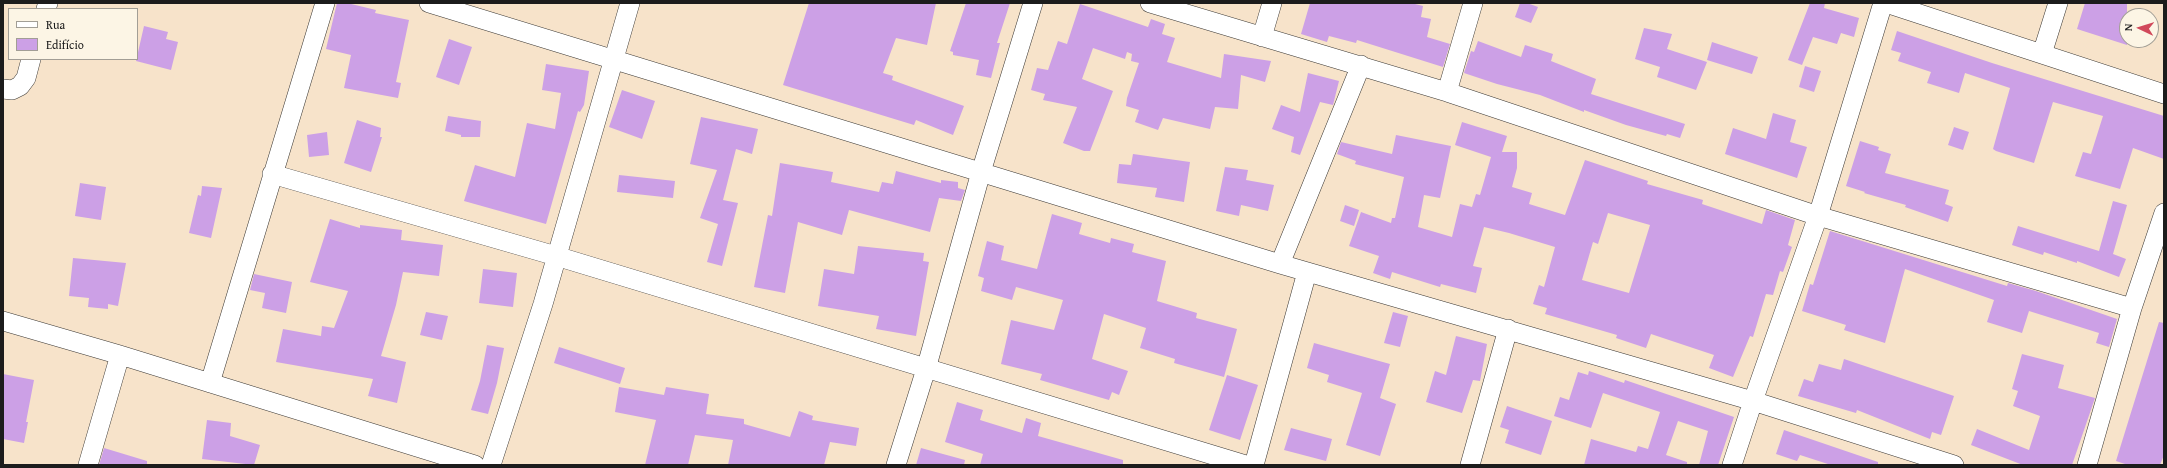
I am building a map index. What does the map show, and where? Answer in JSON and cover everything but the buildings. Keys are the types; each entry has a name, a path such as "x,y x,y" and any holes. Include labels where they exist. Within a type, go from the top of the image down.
{"street":[{"path":"210,383 325,3"},
{"path":"430,3 613,61 1280,264 1753,401 1954,465"},
{"path":"492,465 556,256 630,3"},
{"path":"896,465 926,369 981,172 1033,3"},
{"path":"1150,3 1447,92 1818,216 2132,308"},
{"path":"1262,37 1272,3"},
{"path":"1447,92 1473,3"},
{"path":"1732,465 1818,216 1885,3 2164,94"},
{"path":"2042,54 2058,3"},
{"path":"3,90 12,90 20,86 26,78 31,60"},
{"path":"1280,264 1361,65"},
{"path":"272,174 556,256 1246,465"},
{"path":"2087,465 2132,308 2164,213"},
{"path":"1254,465 1307,272"},
{"path":"3,321 120,355 475,465"},
{"path":"1470,465 1508,329"},
{"path":"88,465 120,355"}]}
